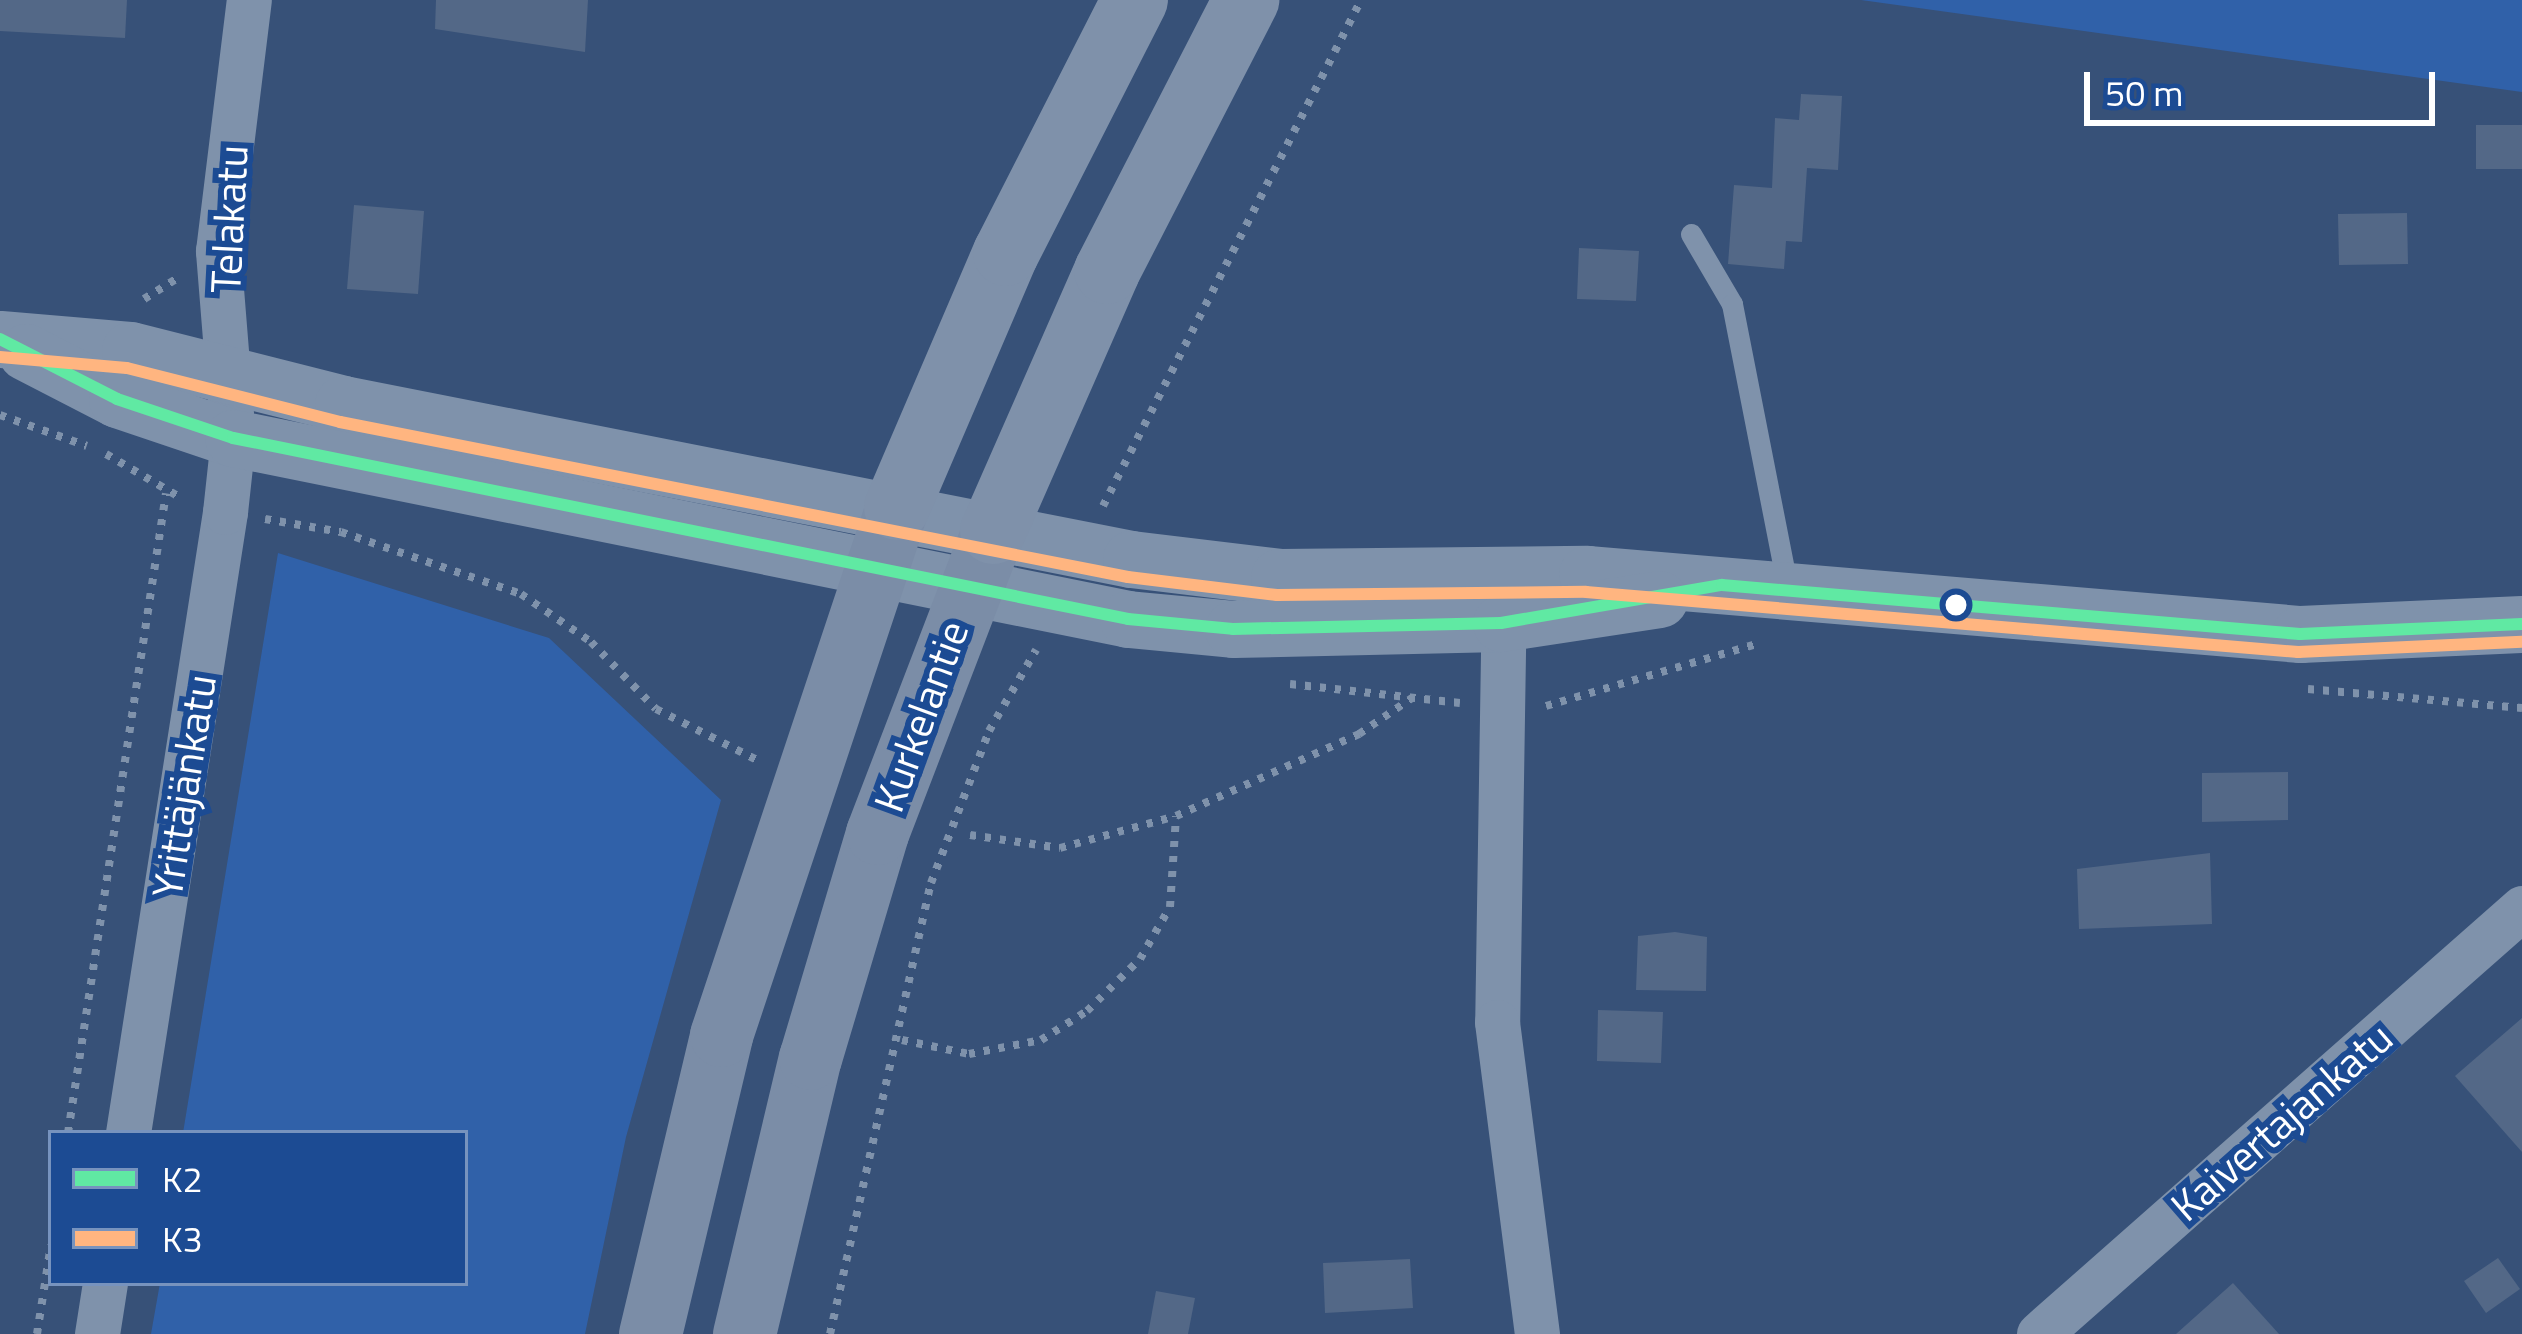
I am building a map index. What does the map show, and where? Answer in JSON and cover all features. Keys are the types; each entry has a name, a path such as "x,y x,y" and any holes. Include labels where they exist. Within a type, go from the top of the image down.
{"highway":[{"path":"897,507 1006,253 1135,0"},
{"name":"Kurkelantie","path":"981,560 1107,271 1246,0"}],"main road":[{"path":"650,1334 721,1035 871,569 897,507"},
{"name":"Kurkelantie","path":"744,1334 828,996 981,560"}],"street":[{"name":"Telakatu","path":"233,438 218,250 249,0"},
{"path":"2,340 130,350 897,507 981,560"},
{"path":"2,340 117,399 233,438 871,569 981,560 1279,577 1503,599 1722,585 1779,616 2300,634 2522,624"},
{"name":"Yrittäjänkatu","path":"128,1130 233,438"},
{"path":"1503,599 1497,1022 1537,1334"},
{"name":"Kaivertajankatu","path":"2039,1334 2522,908"},
{"path":"97,1334 105,1286"}],"lane":[{"path":"1691,234 1732,304 1779,616"}],"path":[{"path":"0,415 103,451 166,493 225,512 341,532 521,594 591,642 656,709 760,762"},
{"path":"68,1130 166,493"},
{"path":"1270,681 1499,709 1552,706 1779,616"},
{"path":"1034,656 1057,658"},
{"path":"2295,688 2522,708"},
{"path":"970,835 1060,848 1176,816 1359,734 1413,697"},
{"path":"902,1040 969,1054 1041,1040 1087,1011 1140,959 1170,907 1176,816"},
{"path":"38,1334 48,1266"}],"shaded area":[{"path":"1861,0 2522,0 2522,92"},
{"path":"278,553 549,638 721,800 626,1137 585,1334 151,1334 159,1286 468,1286 468,1130 183,1130"}],"building":[{"path":"0,0 127,0 125,38 0,31"},
{"path":"436,0 588,0 585,52 435,29"},
{"path":"1801,94 1842,96 1838,170 1807,168 1802,242 1786,241 1784,269 1728,264 1734,185 1772,188 1775,118 1799,120"},
{"path":"2476,125 2522,125 2522,169 2476,169"},
{"path":"354,205 424,211 418,294 347,289"},
{"path":"2407,213 2408,264 2339,265 2338,214"},
{"path":"1579,248 1639,251 1636,301 1577,299"},
{"path":"2288,772 2288,820 2202,822 2202,773"},
{"path":"2210,853 2212,924 2079,929 2077,869"},
{"path":"1675,932 1707,937 1706,991 1636,990 1638,936"},
{"path":"1598,1010 1663,1012 1661,1063 1597,1061"},
{"path":"2522,1018 2522,1152 2455,1076"},
{"path":"2498,1258 2520,1289 2486,1313 2464,1281"},
{"path":"1410,1259 1413,1308 1325,1313 1323,1263"},
{"path":"2233,1283 2279,1334 2176,1334"},
{"path":"1156,1291 1195,1298 1188,1334 1148,1334"}],"transit line":[{"name":"K2","path":"0,339 117,399 233,438 1128,619 1233,629 1501,623 1722,585 2300,634 2522,624"},
{"name":"K3","path":"0,357 127,368 340,422 1128,577 1277,595 1586,592 2298,652 2522,642"}]}
